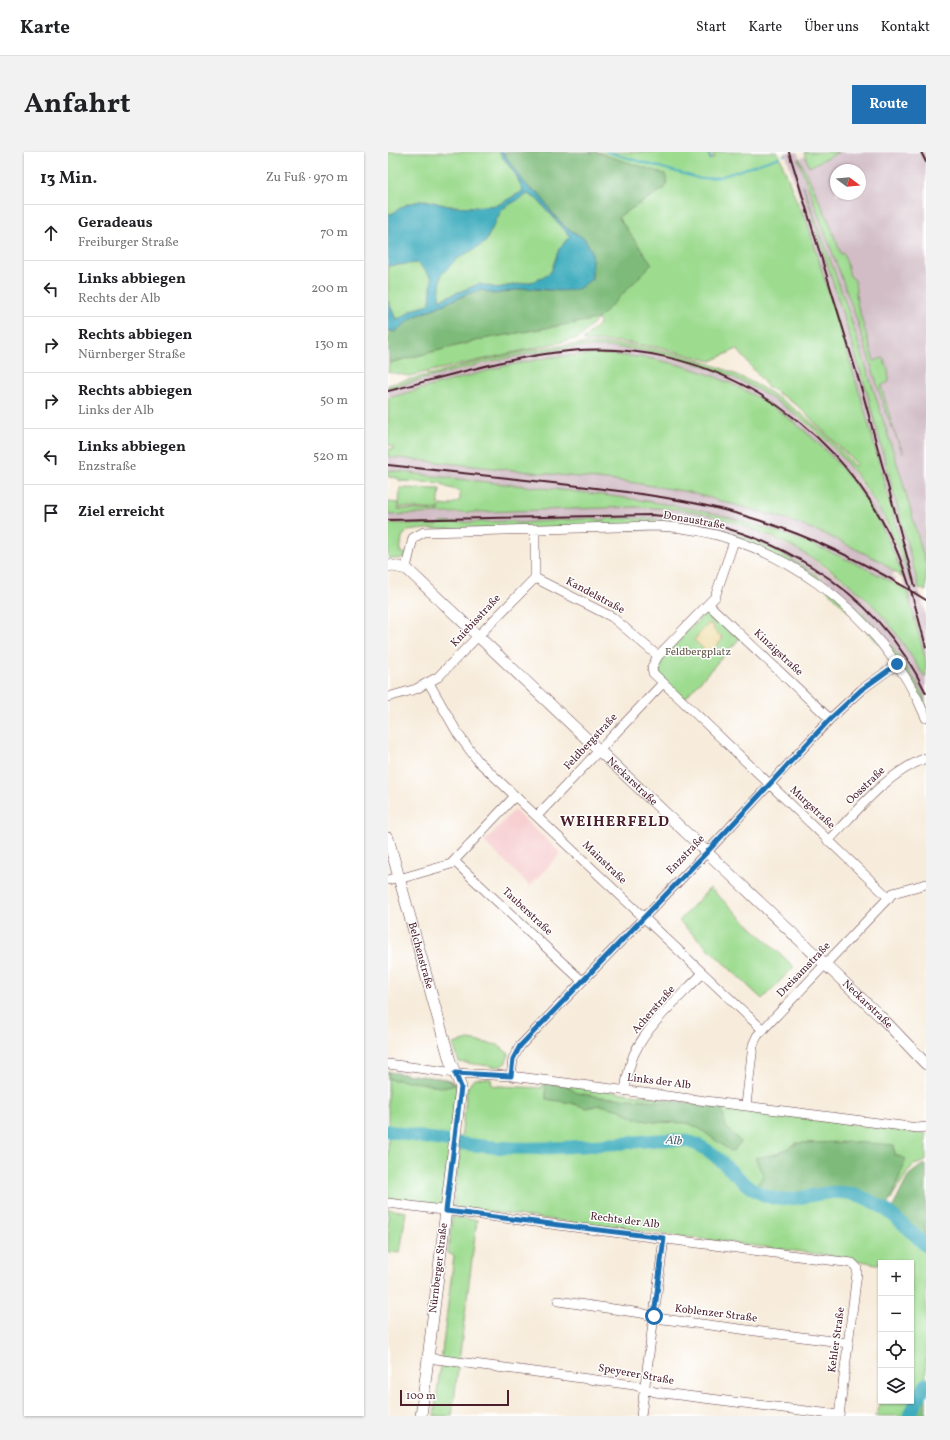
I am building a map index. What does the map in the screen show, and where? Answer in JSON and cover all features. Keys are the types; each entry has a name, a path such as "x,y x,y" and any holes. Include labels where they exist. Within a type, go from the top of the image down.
{"street":[{"name":"Donaustraße","path":"406,568 411,543 413,538 420,533 614,526 666,526 696,531 734,541 776,558 811,579 846,606 880,641 897,664 926,718"},
{"path":"535,529 535,578"},
{"path":"663,683 653,673 652,667 658,656 709,605 715,597 734,541"},
{"path":"388,565 406,568"},
{"name":"Neckarstraße","path":"406,568 826,965 926,1064"},
{"name":"Kniebisstraße","path":"388,697 406,693 428,683 450,666 535,578"},
{"name":"Kandelstraße","path":"535,578 612,617 658,656"},
{"name":"Kinzigstraße","path":"709,605 830,719"},
{"name":"Enzstraße","path":"511,1076 513,1059 518,1049 707,852 830,719 861,690 897,664"},
{"name":"Mainstraße","path":"428,683 469,751 762,1030"},
{"name":"Feldbergstraße","path":"537,816 663,683"},
{"name":"Murgstraße","path":"663,683 889,898"},
{"name":"Oosstraße","path":"828,840 886,781 911,764 926,758"},
{"path":"395,879 445,867 454,861 515,796"},
{"name":"Belchenstraße","path":"388,838 395,879 445,1045 455,1073"},
{"name":"Tauberstraße","path":"454,861 582,981"},
{"name":"Dreisamstraße","path":"746,1105 753,1045 762,1030 826,965 893,893 926,884"},
{"name":"Acherstraße","path":"625,1090 630,1064 637,1047 654,1025 702,974"},
{"name":"Links der Alb","path":"388,1064 455,1073 511,1076 926,1128"},
{"name":"Nürnberger Straße","path":"421,1416 461,1087 455,1073"},
{"name":"Rechts der Alb","path":"388,1203 846,1262 852,1263 857,1268"},
{"path":"641,1416 664,1238"},
{"name":"Kehler Straße","path":"839,1416 857,1268"},
{"name":"Koblenzer Straße","path":"558,1301 848,1343"},
{"name":"Speyerer Straße","path":"428,1358 634,1385 644,1389 839,1416"}],"shaded area":[{"path":"785,152 797,152 800,158 805,156 809,167 839,152 926,152 926,565 901,476 846,304 805,193 868,396 919,588 926,618 926,661 896,557 862,494 838,463 803,429 767,403 744,389 694,370 662,360 599,354 551,357 505,366 388,397 388,388 535,352 569,348 598,347 640,350 702,365 742,381 781,403 829,444 845,461 879,510 910,577 854,376"},
{"path":"388,456 635,483 688,492 783,518 825,534 880,561 895,571 892,576 896,579 893,583 837,556 731,518 676,506 632,499 388,470"},
{"path":"599,507 676,509 703,514 753,530 803,553 851,586 878,612 896,633 926,677 926,702 915,680 890,643 878,628 842,593 819,575 779,552 747,537 741,537 739,535 697,524 638,518 609,518 606,520 518,523 513,521 440,523 437,525 393,523 388,525 388,515 452,514"},
{"path":"514,810 561,853 530,886 484,842"}],"green space":[{"path":"388,152 499,152 516,175 523,191 498,205 473,207 448,206 425,200 407,204 391,214 388,214"},
{"path":"503,152 595,152 665,174 667,182 665,188 618,217 652,264 598,319 483,339 389,363 388,330 395,332 414,317 470,293 482,290 494,294 526,288 546,290 592,279 592,252 585,239 565,227 553,214 539,193 531,190 523,182"},
{"path":"595,152 708,152 710,160 714,157 712,152 778,152 795,197 807,222 865,411 911,581 893,535 884,517 862,483 836,450 802,419 773,399 742,381 709,367 674,357 639,350 604,347 568,348 522,355 477,365 388,388 388,385 483,360 547,347 608,344 648,348 688,357 726,370 762,388 796,410 827,436 854,466 857,464 798,406 767,386 737,349 711,361 663,348 621,342 584,341 585,337 600,323 598,319 579,338 409,376 388,372 389,363 483,339 598,318 651,264 617,216 665,188 623,161"},
{"path":"804,152 839,152 809,167"},
{"path":"799,158 828,219 841,254 844,253 850,276 855,280 857,303 874,361 883,358 888,370 889,382 881,386 894,431 903,453 886,413 857,320 798,159"},
{"path":"803,185 846,304 901,476 926,565 926,591 919,588 868,396"},
{"path":"528,194 537,199 570,236 559,249 551,272 535,281 497,288 479,284 438,300 441,275 457,259 485,242 501,209"},
{"path":"400,263 418,263 432,278 430,303 424,307 412,310 396,319 388,301 388,266"},
{"path":"599,354 654,359 703,372 742,389 779,411 812,437 841,468 866,501 887,538 903,578 880,561 825,534 783,518 688,492 635,483 388,457 388,449 393,449 393,446 388,445 388,398 505,366 551,357"},
{"path":"388,470 604,495 676,506 735,519 796,538 882,576 907,591 926,661 926,677 892,628 862,595 842,578 798,550 751,528 695,512 637,507 388,515 388,502 398,503 398,509 438,511 441,505 448,506 460,500 460,491 446,487 441,483 400,481 398,478 388,477"},
{"path":"400,488 440,489 438,510 399,507"},
{"path":"595,518 599,520 606,520 609,518 654,519 659,521 662,519 710,527 756,541 786,556 822,579 869,620 896,652 914,679 920,689 926,705 926,711 905,671 820,582 704,530 425,529 407,531 402,537 400,553 406,553 406,556 399,559 388,558 388,525 393,523 437,525 440,523 513,521 518,523"},
{"name":"Feldbergplatz","path":"709,609 740,638 684,699 656,671 657,666 661,658"},
{"path":"710,888 794,967 762,999 679,921"},
{"path":"469,1040 498,1045 509,1054 505,1064 498,1067 459,1062 453,1044"},
{"path":"388,1072 450,1080 457,1086 443,1207 388,1199"},
{"path":"388,1072 445,1079 455,1084 444,1088 388,1079"},
{"path":"479,1078 491,1079 492,1085 498,1086 542,1088 543,1082 926,1134 926,1161 914,1165 909,1170 884,1209 926,1246 926,1384 909,1416 874,1416 877,1414 880,1404 914,1404 914,1260 878,1260 878,1264 842,1257 453,1207 467,1089 473,1080"},
{"path":"545,1083 567,1086 577,1093 601,1097 673,1102 722,1108 726,1127 741,1142 732,1152 697,1127 686,1123 654,1122 635,1119 620,1110 600,1105 586,1108 571,1103 546,1099"},
{"path":"854,1142 894,1145 895,1155 906,1159 892,1197 884,1209 867,1198 850,1194 834,1193 787,1198 771,1196 755,1189 763,1175 755,1158 777,1154 797,1143"},
{"path":"922,1165 926,1165 926,1246 890,1213 909,1175"},
{"path":"388,1209 406,1212 400,1253 388,1252"},
{"path":"452,1217 477,1220 452,1416 434,1416 454,1256 448,1253"},
{"path":"926,1384 926,1416 909,1416"}],"sand":[{"path":"708,624 712,624 714,630 722,637 722,640 709,654 694,640"}],"water":[{"path":"499,152 503,152 524,182 531,190 539,193 553,214 565,227 585,239 592,252 592,279 578,289 561,291 526,288 494,294 482,290 470,293 414,317 395,332 388,330 388,301 396,319 404,316 412,310 426,306 430,303 432,278 418,263 388,266 388,214 391,214 407,204 425,200 448,206 473,207 498,205 523,191 516,175","holes":["528,194 537,199 570,236 559,249 551,272 535,281 497,288 479,284 439,300 441,275 457,259 485,243 502,209"]}],"waterway":[{"path":"607,152 701,179 720,177 780,157"},
{"path":"709,152 711,159"},
{"name":"Alb","path":"388,1131 463,1144 519,1148 571,1147 662,1140 685,1141 698,1145 709,1151 749,1187 760,1194 773,1198 793,1199 842,1192 869,1200 882,1207 905,1225 926,1246"},
{"name":"Alb","path":"909,1416 926,1384"}],"railway":[{"path":"789,152 863,394 915,586"},
{"path":"921,152 926,162"},
{"path":"388,391 501,362 569,351 619,350 668,357 714,372 758,393 797,420 833,453 864,491 889,534 901,561 926,647"},
{"path":"388,465 630,492 680,500 730,512 755,519 822,544 864,564 926,600"},
{"path":"388,520 652,515 694,521 735,531 775,547 813,567 847,592 878,622 905,655 926,693"}],"district":[{"name":"WEIHERFELD","path":"615,822"}],"route":[{"path":"654,1316 664,1238 446,1211 461,1087 455,1073 511,1076 513,1059 520,1046 707,852 830,719 868,684 897,664"}]}
